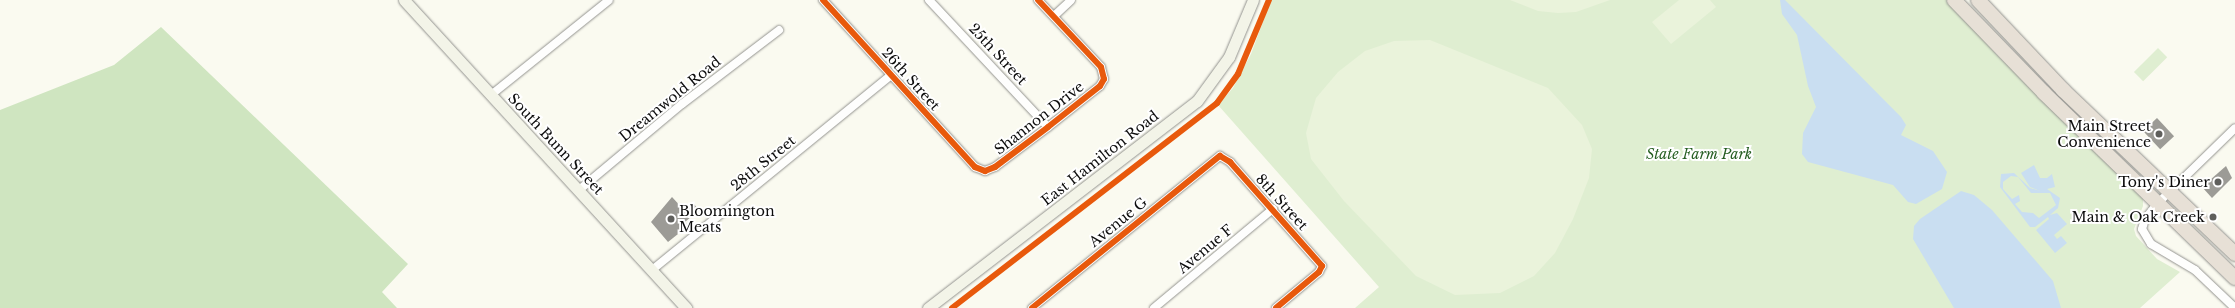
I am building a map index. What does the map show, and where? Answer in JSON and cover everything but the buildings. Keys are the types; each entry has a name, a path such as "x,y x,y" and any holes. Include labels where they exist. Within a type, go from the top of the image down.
{"highway":[{"path":"1954,0 1984,32 2235,278"},
{"path":"1978,0 1996,21 2063,90 2171,191 2235,254"},
{"path":"1984,32 1996,21"}],"main road":[{"name":"South Bunn Street","path":"404,0 686,308"},
{"name":"East Hamilton Road","path":"928,308 1197,101 1229,57 1253,0"}],"street":[{"path":"491,95 609,0"},
{"name":"26th Street","path":"823,0 975,167 985,171"},
{"name":"25th Street","path":"929,0 1048,127"},
{"path":"1038,0 1054,16 1071,0"},
{"name":"Shannon Drive","path":"985,171 995,167 1048,127 1100,86 1104,79 1101,67 1054,16"},
{"name":"Dreamwold Road","path":"579,190 682,104 779,30"},
{"name":"28th Street","path":"652,270 891,75"},
{"path":"2235,128 2158,203 2143,223 2146,238 2166,256 2195,270 2235,308"},
{"name":"8th Street","path":"1220,156 1230,162 1319,260 1321,267 1276,308"},
{"name":"Avenue G","path":"1032,308 1220,156"},
{"name":"Avenue F","path":"1154,308 1273,209"}],"green space":[{"name":"State Farm Park","path":"1271,0 1947,0 1998,56 2143,196 2143,206 2134,229 2136,236 2157,259 2180,272 2140,308 1355,308 1379,287 1218,105 1233,88 1251,54"},
{"path":"1510,0 1610,0 1576,12 1558,13 1538,11"},
{"path":"1679,0 1710,0 1716,7 1671,44 1652,22"},
{"path":"161,27 408,264 382,292 397,308 0,308 0,110 114,65"},
{"path":"1430,40 1548,88 1582,125 1592,149 1589,178 1573,219 1555,253 1534,276 1500,293 1455,295 1416,276 1344,201 1311,159 1306,133 1316,98 1338,72 1365,51 1394,41"},
{"path":"2158,48 2167,57 2143,81 2134,72"}],"water":[{"path":"1780,0 1785,0 1901,117 1906,125 1901,135 1933,151 1947,172 1942,189 1916,204 1908,202 1893,185 1808,162 1802,154 1803,133 1816,107 1808,86 1797,35 1782,14"},
{"path":"2034,165 2040,178 2047,178 2052,174 2055,187 2047,189 2060,198 2058,208 2050,215 2057,213 2067,224 2054,235 2057,239 2061,236 2067,243 2055,253 2036,230 2049,219 2048,217 2035,227 2030,227 2000,187 2001,174 2014,173 2030,188 2040,191 2030,187 2021,173","holes":["2011,176 2018,177 2031,193 2050,193 2056,205 2039,218 2033,213 2022,212 2015,204 2020,201 2019,195 2012,199 2003,189 2003,182"]},
{"path":"1961,191 1974,195 1992,210 2053,281 2061,308 1954,308 1913,239 1914,226 1920,219"}],"cycle path":[{"path":"823,0 975,167 985,171 995,167 1048,127 1100,86 1104,79 1101,67 1038,0"},
{"path":"952,308 1217,103 1238,74 1269,0"},
{"path":"1032,308 1220,156 1230,162 1322,266 1319,272 1276,308"}],"place":[{"name":"Main Street Convenience","path":"2159,134"},
{"name":"Tony's Diner","path":"2218,182"},
{"name":"Main & Oak Creek","path":"2213,217"},
{"name":"Bloomington Meats","path":"671,219"}]}
